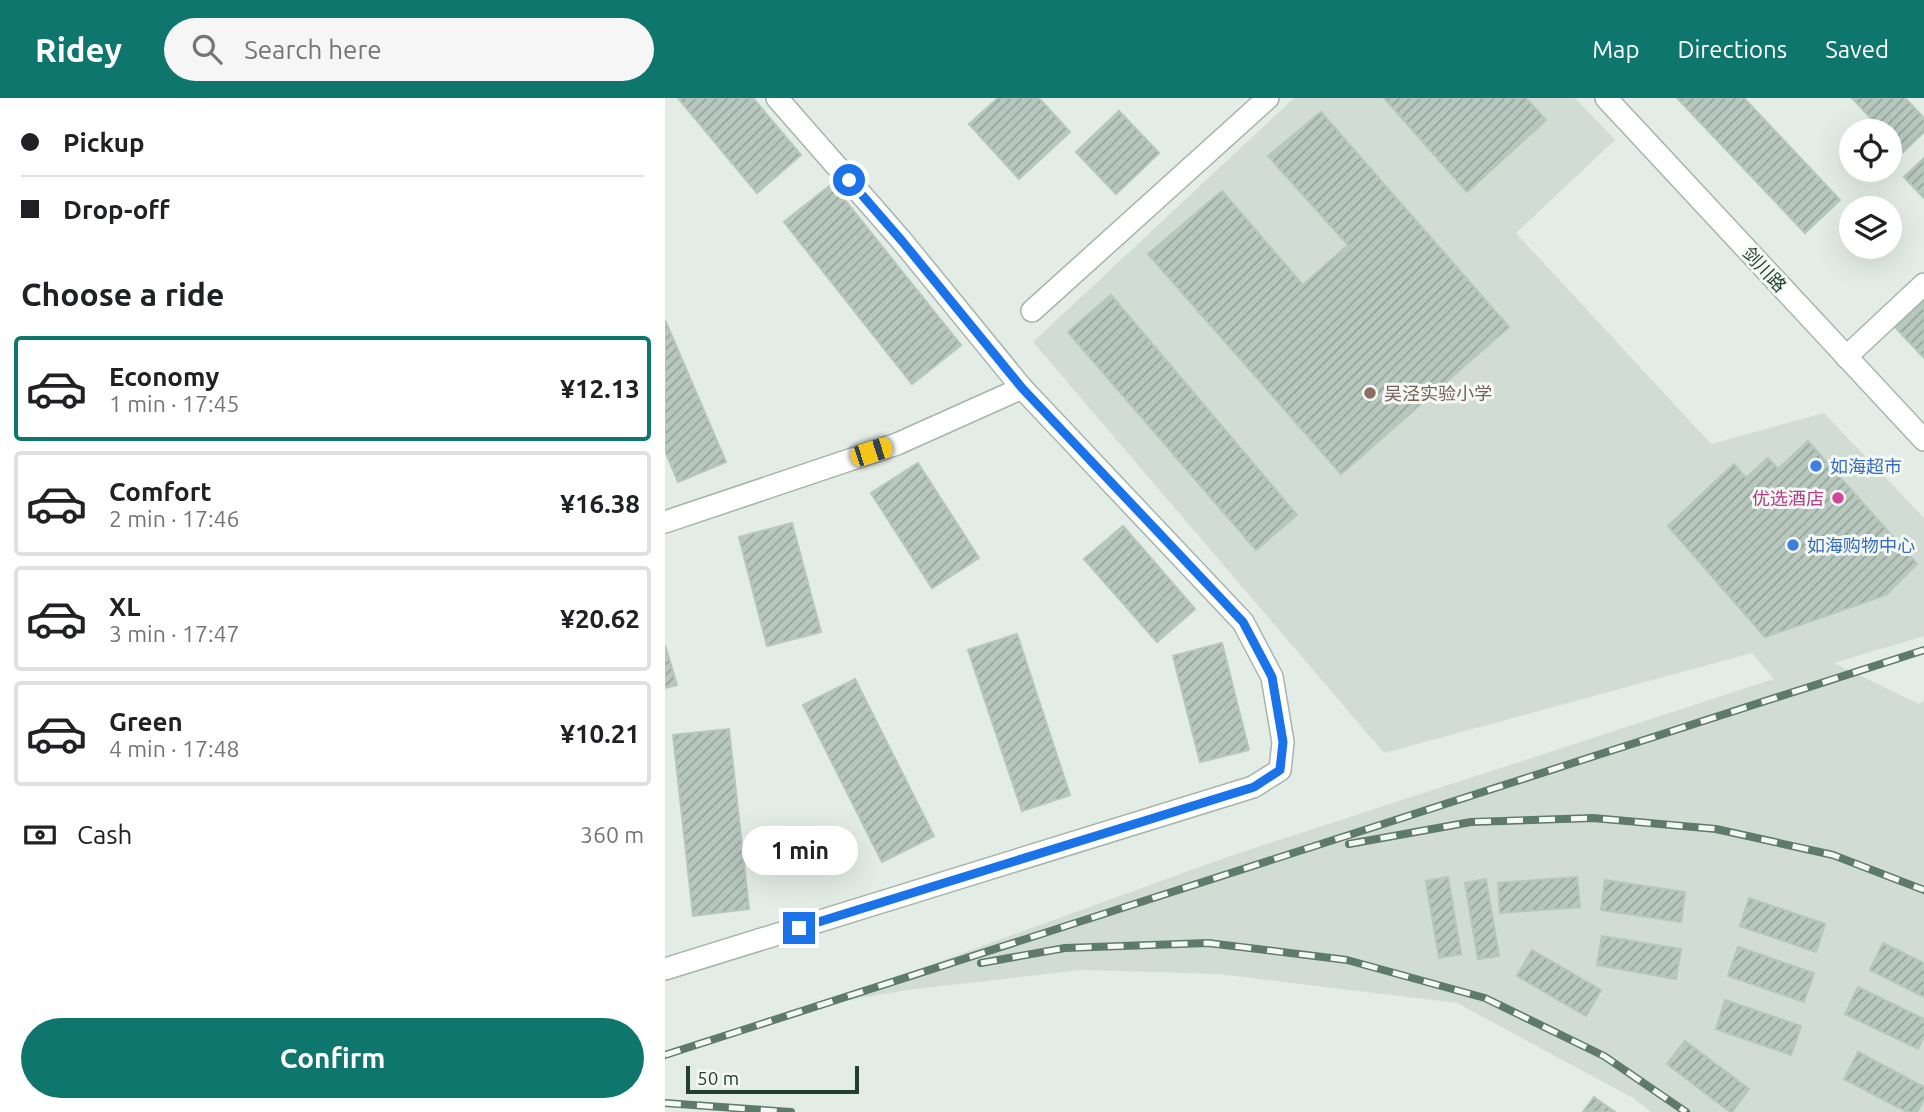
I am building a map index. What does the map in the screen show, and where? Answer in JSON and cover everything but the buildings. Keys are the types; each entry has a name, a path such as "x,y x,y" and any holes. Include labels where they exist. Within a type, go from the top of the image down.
{"street":[{"path":"665,969 1254,787 1280,770 1283,742 1272,677 1243,622 1022,388 902,241 777,98"},
{"path":"1032,311 1268,98"},
{"name":"剑川路","path":"1606,98 1924,440"},
{"path":"1846,357 1924,284"},
{"path":"665,522 897,444 1022,388"}],"shaded area":[{"path":"1294,98 1575,98 1615,140 1516,233 1711,444 1824,413 1924,518 1924,636 1834,663 1919,704 1924,700 1924,1112 1651,1112 1633,1098 1457,1003 1219,974 1081,970 908,990 823,1004 1227,857 1774,679 1752,653 1384,753 1033,342"}],"railway":[{"path":"665,1055 1924,650"},
{"path":"1349,844 1471,822 1593,818 1716,829 1833,855 1924,890"},
{"path":"981,963 1065,948 1208,943 1347,960 1485,998 1604,1056 1686,1112"},
{"path":"665,1103 791,1112"}],"place":[{"name":"吴泾实验小学","path":"1370,393"},
{"name":"如海超市","path":"1816,466"},
{"name":"优选酒店","path":"1838,498"},
{"name":"如海购物中心","path":"1793,545"}],"route":[{"path":"799,928 1254,787 1280,770 1283,742 1272,677 1243,622 1022,388 849,180"}]}
